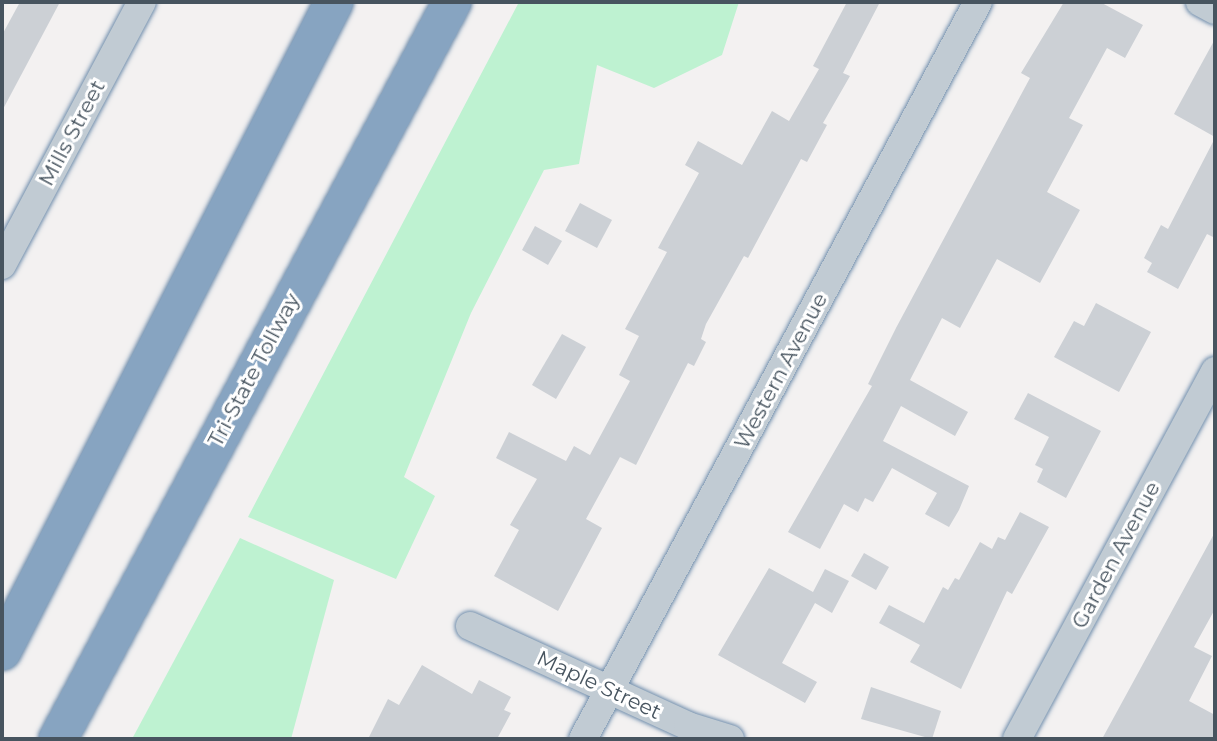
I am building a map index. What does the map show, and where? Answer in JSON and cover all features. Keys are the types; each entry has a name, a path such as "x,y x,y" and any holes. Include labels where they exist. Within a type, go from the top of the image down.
{"highway":[{"path":"279,110 295,47 314,2"},
{"path":"2,651 334,2"},
{"name":"Tri-State Tollway","path":"58,739 453,2"}],"street":[{"name":"Mills Street","path":"2,265 142,2"},
{"name":"Western Avenue","path":"583,739 978,2"},
{"path":"1200,2 1215,10"},
{"name":"Garden Avenue","path":"1017,739 1215,371"},
{"name":"Maple Street","path":"470,626 688,726 730,739"}],"green space":[{"path":"519,2 739,2 722,55 654,88 597,65 579,164 544,170 471,313 404,477 435,496 396,579 248,517"},
{"path":"240,538 334,580 291,739 132,739"}],"building":[{"path":"20,2 60,2 2,111 2,35"},
{"path":"847,2 880,2 843,73 850,76 823,123 827,125 807,162 801,159 748,258 744,256 706,324 701,339 706,342 694,366 688,363 636,465 620,457 586,519 602,528 558,611 494,576 519,530 510,525 537,479 496,458 509,432 566,461 574,446 590,455 630,381 619,375 639,336 625,329 667,252 658,248 699,173 685,165 698,141 742,165 772,111 789,121 819,69 813,66"},
{"path":"1064,2 1100,2 1143,25 1125,58 1107,48 1069,118 1083,125 1047,192 1080,210 1040,283 997,259 960,328 942,318 910,380 968,412 955,436 901,406 883,441 969,486 959,510 949,527 925,514 937,493 892,468 873,502 865,498 858,512 844,504 820,549 788,532 872,386 868,384 896,328 1030,78 1021,73"},
{"path":"1215,39 1215,137 1174,114"},
{"path":"1215,138 1215,238 1207,234 1178,289 1147,272 1152,263 1144,258 1161,225 1168,229"},
{"path":"580,203 612,220 597,248 565,231"},
{"path":"535,226 562,241 548,265 522,250"},
{"path":"1096,303 1151,332 1119,392 1054,357 1074,321 1084,326"},
{"path":"562,334 586,347 556,399 532,385"},
{"path":"1028,393 1101,431 1066,498 1037,482 1043,469 1035,465 1049,437 1014,419"},
{"path":"1020,512 1049,527 1012,594 1007,591 961,689 910,662 920,645 879,623 889,605 924,623 943,587 948,590 955,578 959,580 980,542 992,549 998,537 1005,540"},
{"path":"1215,532 1215,609 1194,647 1212,656 1189,701 1215,715 1215,739 1102,739"},
{"path":"864,553 889,567 876,590 851,576"},
{"path":"769,568 813,592 825,569 849,581 832,613 815,603 782,663 817,682 805,703 718,655"},
{"path":"422,665 472,694 479,680 511,697 504,710 511,713 497,739 368,739 388,699 399,705"},
{"path":"871,687 941,711 932,739 861,719"}]}
